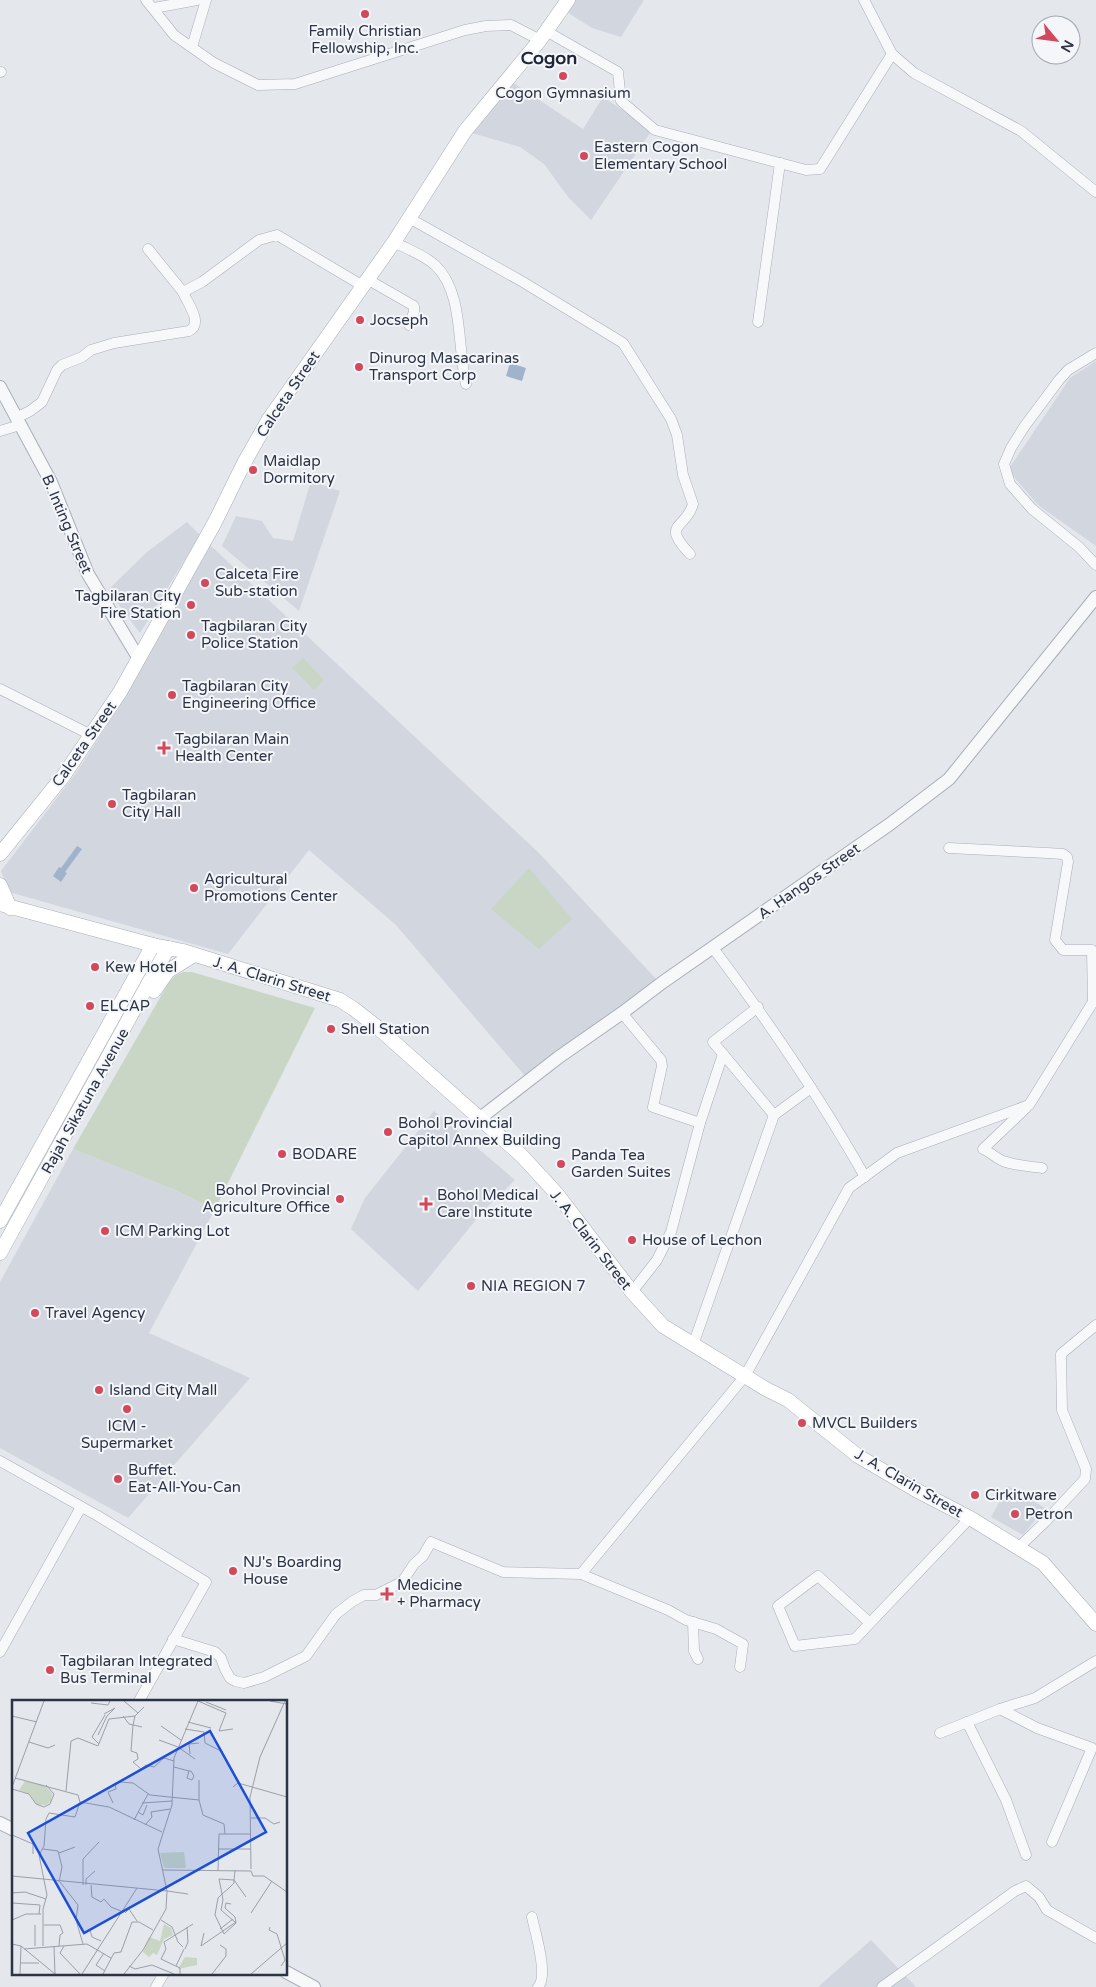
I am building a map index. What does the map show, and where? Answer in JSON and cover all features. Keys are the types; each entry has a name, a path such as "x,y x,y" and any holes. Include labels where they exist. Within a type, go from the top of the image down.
{"main road":[{"name":"Calceta Street","path":"0,854 64,775 120,692 215,522 244,463 269,419 394,242 465,131 543,35 568,0"},
{"path":"0,885 5,906"},
{"name":"J. A. Clarin Street","path":"5,906 194,955 340,1000 354,1009 377,1027 522,1156 557,1194 632,1292 663,1326 788,1400 858,1456 916,1490 970,1518 1043,1563 1096,1624"},
{"path":"0,1221 153,945"},
{"name":"Rajah Sikatuna Avenue","path":"0,1253 168,948"},
{"path":"138,1004 151,994 168,971 194,955"},
{"path":"50,1131 64,1138"}],"street":[{"path":"146,0 174,35 214,63 258,85 295,84 465,30 511,25 543,35 618,72 621,101 655,130 806,170 820,169 892,54"},
{"path":"154,8 198,0"},
{"path":"192,47 206,0"},
{"path":"864,0 892,54 914,73 1021,132 1096,192"},
{"path":"758,322 780,163"},
{"path":"409,218 523,282 623,343 671,419 677,436 683,475 693,504 675,532 676,537 690,554"},
{"path":"183,292 202,282 259,240 277,235 414,306 414,312 409,325"},
{"path":"394,242 433,263 442,272 451,291 457,313 462,365 466,384"},
{"path":"0,431 18,421 42,402 57,370 62,365 82,357 91,350 114,343 190,331 194,328 196,324 194,312 187,303 183,292 148,250"},
{"path":"1096,353 1068,370 1059,380 1024,427 1004,464 1010,484 1032,509 1079,547 1096,565"},
{"name":"B. Inting Street","path":"0,386 51,482 88,574 139,659"},
{"name":"A. Hangos Street","path":"479,1119 559,1057 890,824 949,779 1096,598"},
{"path":"0,689 91,735"},
{"path":"949,848 1062,854 1067,857 1068,862 1055,940 1063,950 1092,950 1093,1002 1029,1105 983,1149 1001,1160 1015,1165 1042,1168"},
{"path":"713,948 758,1007 841,1134 865,1177"},
{"path":"758,1007 713,1042 774,1115"},
{"path":"622,1013 661,1060 662,1066 653,1107 700,1123"},
{"path":"632,1292 657,1260 671,1232 700,1123 723,1054"},
{"path":"694,1345 774,1115 811,1088"},
{"path":"581,1574 746,1376 849,1188 897,1153 1029,1105"},
{"path":"1019,1547 1085,1479 1086,1469 1062,1410 1061,1354 1096,1325"},
{"path":"0,1461 206,1582 140,1700"},
{"path":"0,1652 81,1507"},
{"path":"870,1623 818,1576 778,1606 795,1646 855,1639 970,1518"},
{"path":"173,1639 215,1652 221,1658 230,1678 236,1681 244,1683 264,1677 306,1656 336,1614 353,1601 364,1595 376,1595 402,1582 414,1564 423,1556 431,1542 503,1572 581,1574 693,1622 716,1629 743,1644 740,1667"},
{"path":"693,1622 694,1651 698,1658"},
{"path":"940,1733 1000,1709 1035,1698 1096,1661"},
{"path":"1000,1709 1037,1728 1092,1748 1052,1842"},
{"path":"967,1722 1006,1800 1026,1854"},
{"path":"0,1822 12,1829"},
{"path":"882,1987 1015,1891 1026,1886 1040,1898 1047,1910 1096,1938"},
{"path":"532,1917 543,1971 541,1984 538,1987"},
{"path":"288,1973 314,1987"},
{"path":"156,1987 163,1974"}],"shaded area":[{"path":"575,0 644,0 621,37 592,28 567,12"},
{"name":"Eastern Cogon Elementary School","path":"512,82 583,129 603,97 652,130 591,220 569,198 544,164 520,147 472,133"},
{"path":"1096,361 1096,546 1038,505 1008,470 1070,378"},
{"path":"311,481 340,491 299,611 222,546 236,516 262,521 273,538 293,541"},
{"path":"187,522 200,535 140,633 108,590 147,552"},
{"path":"210,545 539,853 658,981 525,1076 396,925 309,850 228,954 9,892 1,871 76,773 121,704"},
{"name":"Bohol Medical Care Institute","path":"434,1111 515,1180 483,1211 418,1291 351,1229 365,1198"},
{"name":"Island City Mall","path":"73,1149 175,1190 215,1209 149,1333 250,1378 128,1518 0,1448 0,1282"},
{"path":"1008,1486 1045,1508 1023,1535 991,1517"},
{"path":"871,1940 916,1987 818,1987"}],"green space":[{"path":"303,658 324,680 314,690 292,668"},
{"path":"529,868 572,919 539,949 491,909"},
{"path":"183,972 192,972 315,1008 215,1209 175,1190 73,1149 169,982"}],"water":[{"path":"510,363 526,368 522,381 506,376"},
{"path":"77,846 82,849 65,872 67,873 61,882 53,876"}],"place":[{"name":"Family Christian Fellowship, Inc.","path":"365,14"},
{"name":"Cogon Gymnasium","path":"563,76"},
{"name":"Eastern Cogon Elementary School","path":"584,156"},
{"name":"Jocseph","path":"360,320"},
{"name":"Dinurog Masacarinas Transport Corp","path":"359,367"},
{"name":"Maidlap Dormitory","path":"253,470"},
{"name":"Calceta Fire Sub-station","path":"205,583"},
{"name":"Tagbilaran City Fire Station","path":"191,605"},
{"name":"Tagbilaran City Police Station","path":"191,635"},
{"name":"Tagbilaran City Engineering Office","path":"172,695"},
{"name":"Tagbilaran Main Health Center","path":"164,748"},
{"name":"Tagbilaran City Hall","path":"112,804"},
{"name":"Agricultural Promotions Center","path":"194,888"},
{"name":"Kew Hotel","path":"95,967"},
{"name":"ELCAP","path":"90,1006"},
{"name":"Shell Station","path":"331,1029"},
{"name":"Bohol Provincial Capitol Annex Building","path":"388,1132"},
{"name":"BODARE","path":"282,1154"},
{"name":"Panda Tea Garden Suites","path":"561,1164"},
{"name":"Bohol Provincial Agriculture Office","path":"340,1199"},
{"name":"Bohol Medical Care Institute","path":"426,1204"},
{"name":"ICM Parking Lot","path":"105,1231"},
{"name":"House of Lechon","path":"632,1240"},
{"name":"NIA REGION 7","path":"471,1286"},
{"name":"Travel Agency","path":"35,1313"},
{"name":"Island City Mall","path":"99,1390"},
{"name":"ICM - Supermarket","path":"127,1409"},
{"name":"MVCL Builders","path":"802,1423"},
{"name":"Buffet. Eat-All-You-Can","path":"118,1479"},
{"name":"Cirkitware","path":"975,1495"},
{"name":"Petron","path":"1015,1514"},
{"name":"NJ's Boarding House","path":"233,1571"},
{"name":"Medicine + Pharmacy","path":"387,1594"},
{"name":"Tagbilaran Integrated Bus Terminal","path":"50,1670"}],"district":[{"name":"Cogon","path":"549,58"}]}
